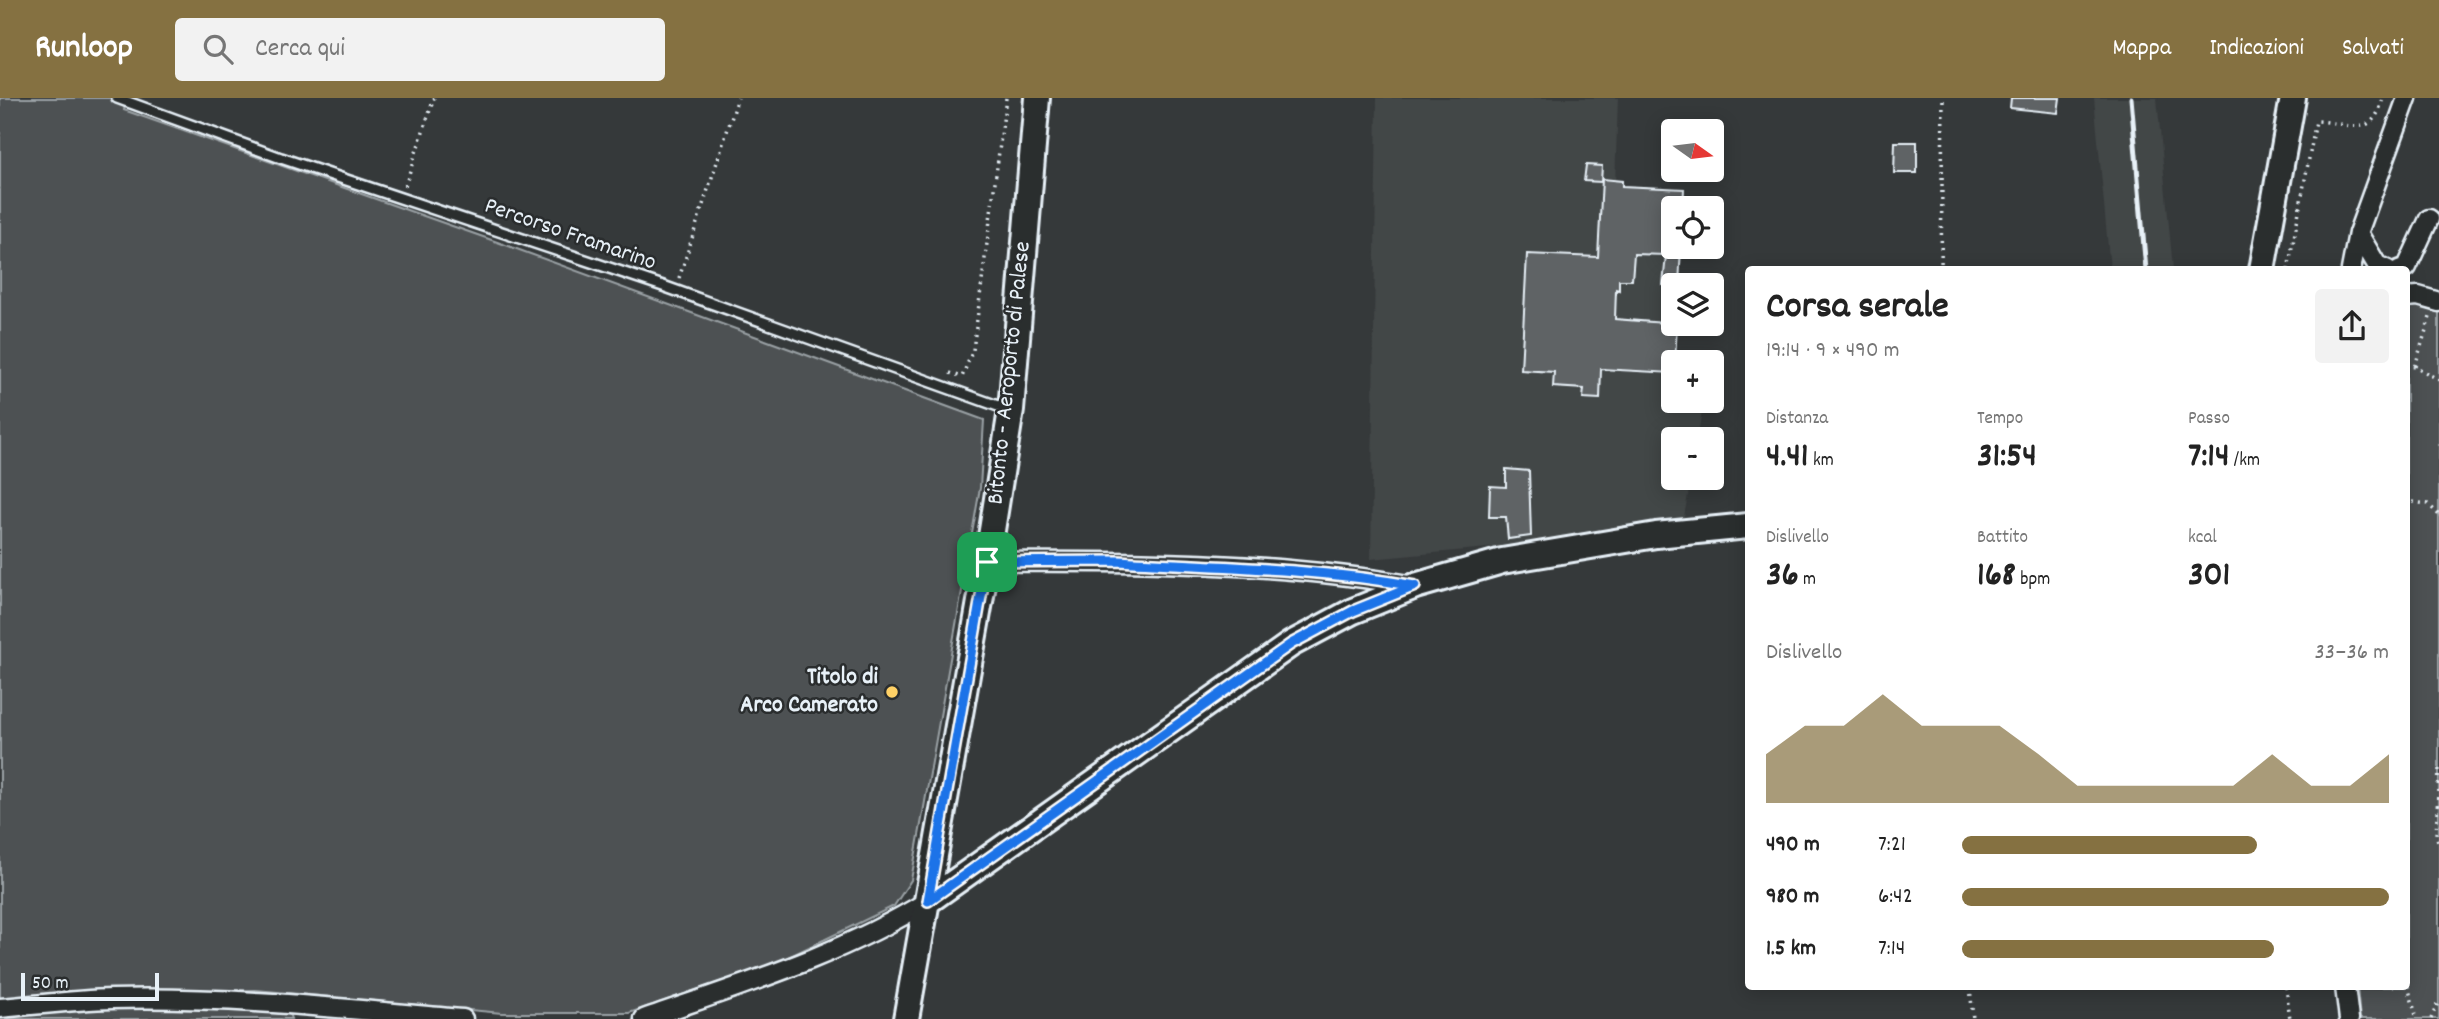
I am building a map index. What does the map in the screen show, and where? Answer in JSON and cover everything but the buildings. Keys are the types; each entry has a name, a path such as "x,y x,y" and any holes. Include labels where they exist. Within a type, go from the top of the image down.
{"street":[{"name":"Bitonto - Aeroporto di Palese","path":"906,1019 987,562 1010,410 1037,98"},
{"path":"2263,266 2294,98"},
{"path":"2352,266 2358,233 2407,98"},
{"path":"2379,174 2417,98"},
{"path":"2407,266 2429,219"},
{"path":"2358,233 2379,266"},
{"path":"2410,297 2418,296 2436,307"},
{"path":"644,1019 780,971 893,923 1291,644 1353,611 1415,586 1502,561 1656,535 1745,526"},
{"path":"987,562 1117,561 1308,572 1367,577 1415,586"},
{"path":"2345,990 2349,1019"},
{"path":"0,1008 111,999 199,1000 463,1019"}],"lane":[{"name":"Percorso Framarino","path":"117,98 663,286 1010,410"}],"path":[{"path":"401,198 434,98"},
{"path":"692,283 679,278 738,98"},
{"path":"949,372 962,377 973,350 1006,98"},
{"path":"1941,266 1943,98"},
{"path":"2289,266 2316,121 2364,128 2372,123 2380,111 2383,98"},
{"path":"2415,366 2436,307"},
{"path":"2410,365 2439,380"},
{"path":"2410,502 2428,504 2439,515"},
{"path":"2439,769 2436,835 2439,844"},
{"path":"1970,990 1973,1019"},
{"path":"2286,990 2290,1019"},
{"path":"2409,990 2417,1019"},
{"path":"2431,1019 2439,1000"}],"shaded area":[{"path":"0,98 127,98 124,110 503,244 984,420 980,488 911,880 894,906 776,963 629,1013 502,1013 256,990 49,993 24,997 284,998 291,1019 0,1019"},
{"path":"1377,98 1618,98 1615,186 1684,189 1684,196 1661,196 1661,259 1680,259 1680,273 1661,273 1661,336 1676,336 1676,350 1661,350 1661,413 1702,413 1699,427 1661,427 1661,490 1689,490 1684,517 1519,545 1371,559"},
{"path":"2094,98 2157,98 2173,266 2110,266"},
{"path":"2410,306 2439,308 2439,1019 2360,1019 2357,990 2410,990"}],"railway":[{"path":"2131,98 2146,266"}],"place":[{"name":"Titolo di Arco Camerato","path":"892,692"}],"route":[{"path":"1117,561 1308,572 1367,577 1415,586 1353,611 1291,644 928,901 987,562 1117,561"}]}
